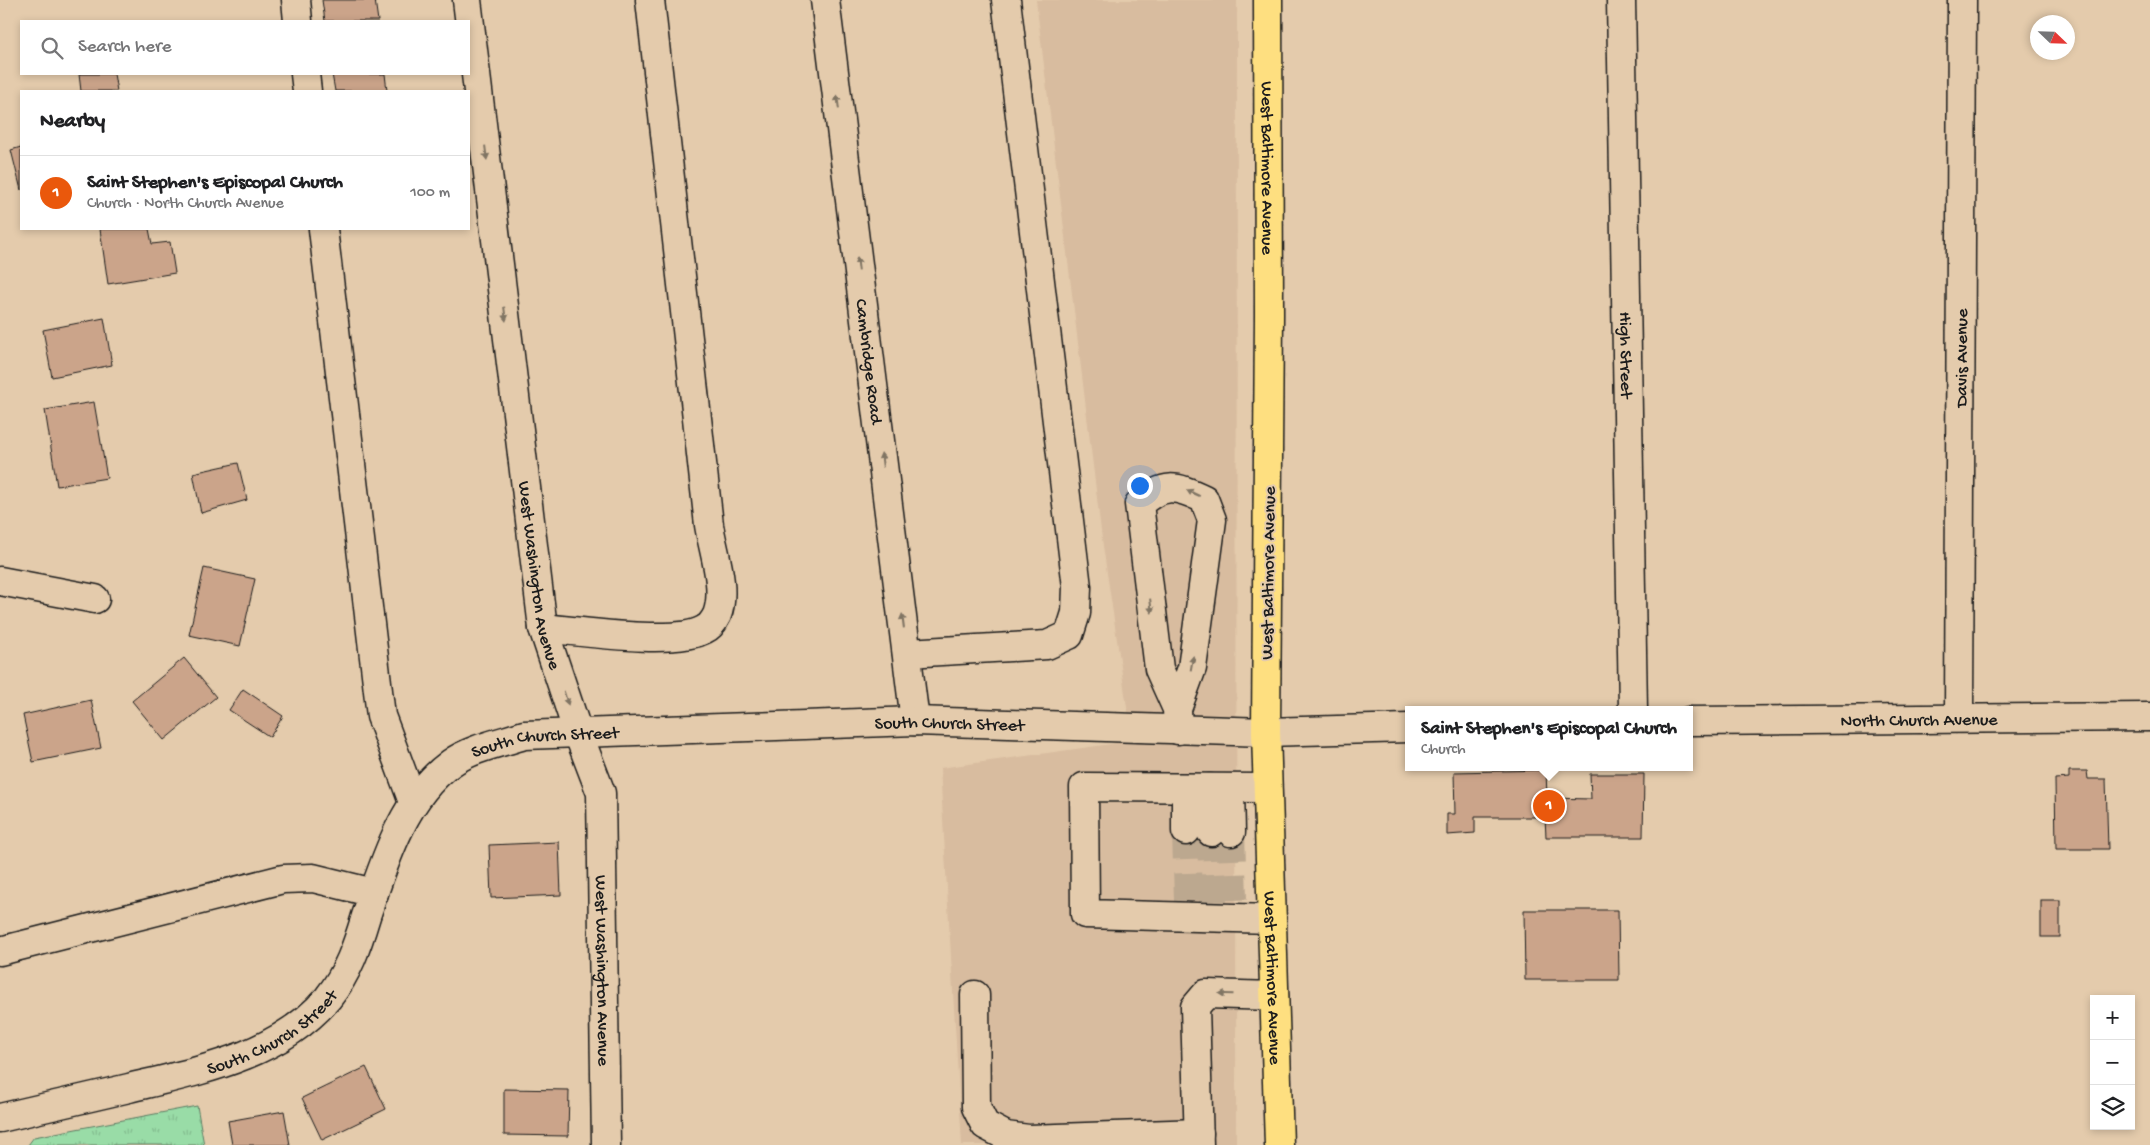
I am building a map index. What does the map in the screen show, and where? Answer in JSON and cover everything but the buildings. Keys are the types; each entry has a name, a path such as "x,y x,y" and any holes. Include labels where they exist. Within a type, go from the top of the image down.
{"main road":[{"name":"West Baltimore Avenue","path":"1268,0 1269,314 1266,732 1279,1145"}],"street":[{"path":"296,0 298,20"},
{"name":"West Washington Avenue","path":"467,0 469,20"},
{"path":"543,628 641,637 689,634 706,629 716,616 720,602 709,525 650,0"},
{"name":"Cambridge Road","path":"825,0 915,721"},
{"path":"907,653 1047,645 1069,635 1076,613 1077,587 1006,0"},
{"name":"High Street","path":"1621,0 1633,706"},
{"name":"Davis Avenue","path":"1959,717 1962,0"},
{"name":"West Washington Avenue","path":"470,25 543,628 578,733 602,792 606,1145"},
{"path":"305,75 307,90"},
{"path":"323,230 381,716 413,802"},
{"path":"1183,488 1204,498 1212,520 1192,668 1178,719 1159,669 1139,504 1156,490 1183,488"},
{"path":"0,581 95,599"},
{"name":"North Church Avenue","path":"1693,721 1959,717 2150,717"},
{"name":"South Church Street","path":"0,1118 216,1067 259,1049 297,1026 328,998 350,965 374,893 413,802 450,764 473,751 524,735 915,721 1178,719 1266,732"},
{"path":"1266,732 1405,728"},
{"path":"1267,788 1084,787 1085,914 1211,909 1272,919"},
{"path":"1208,788 1209,832 1208,788"},
{"path":"0,951 283,879 313,878 374,893"},
{"path":"975,995 976,1107 985,1125 1006,1136 1029,1139 1199,1139 1195,1007 1206,994 1274,996"}],"shaded area":[{"path":"1036,0 1237,0 1236,1145 962,1145 940,768 1132,741 1102,539"}],"green space":[{"path":"197,1106 204,1145 28,1145 34,1137"}],"tunnel":[{"path":"1186,831 1188,901"},
{"path":"1211,832 1213,903"},
{"path":"1231,832 1233,900"}],"place":[{"name":"Saint Stephen's Episcopal Church","path":"1549,806"}]}
